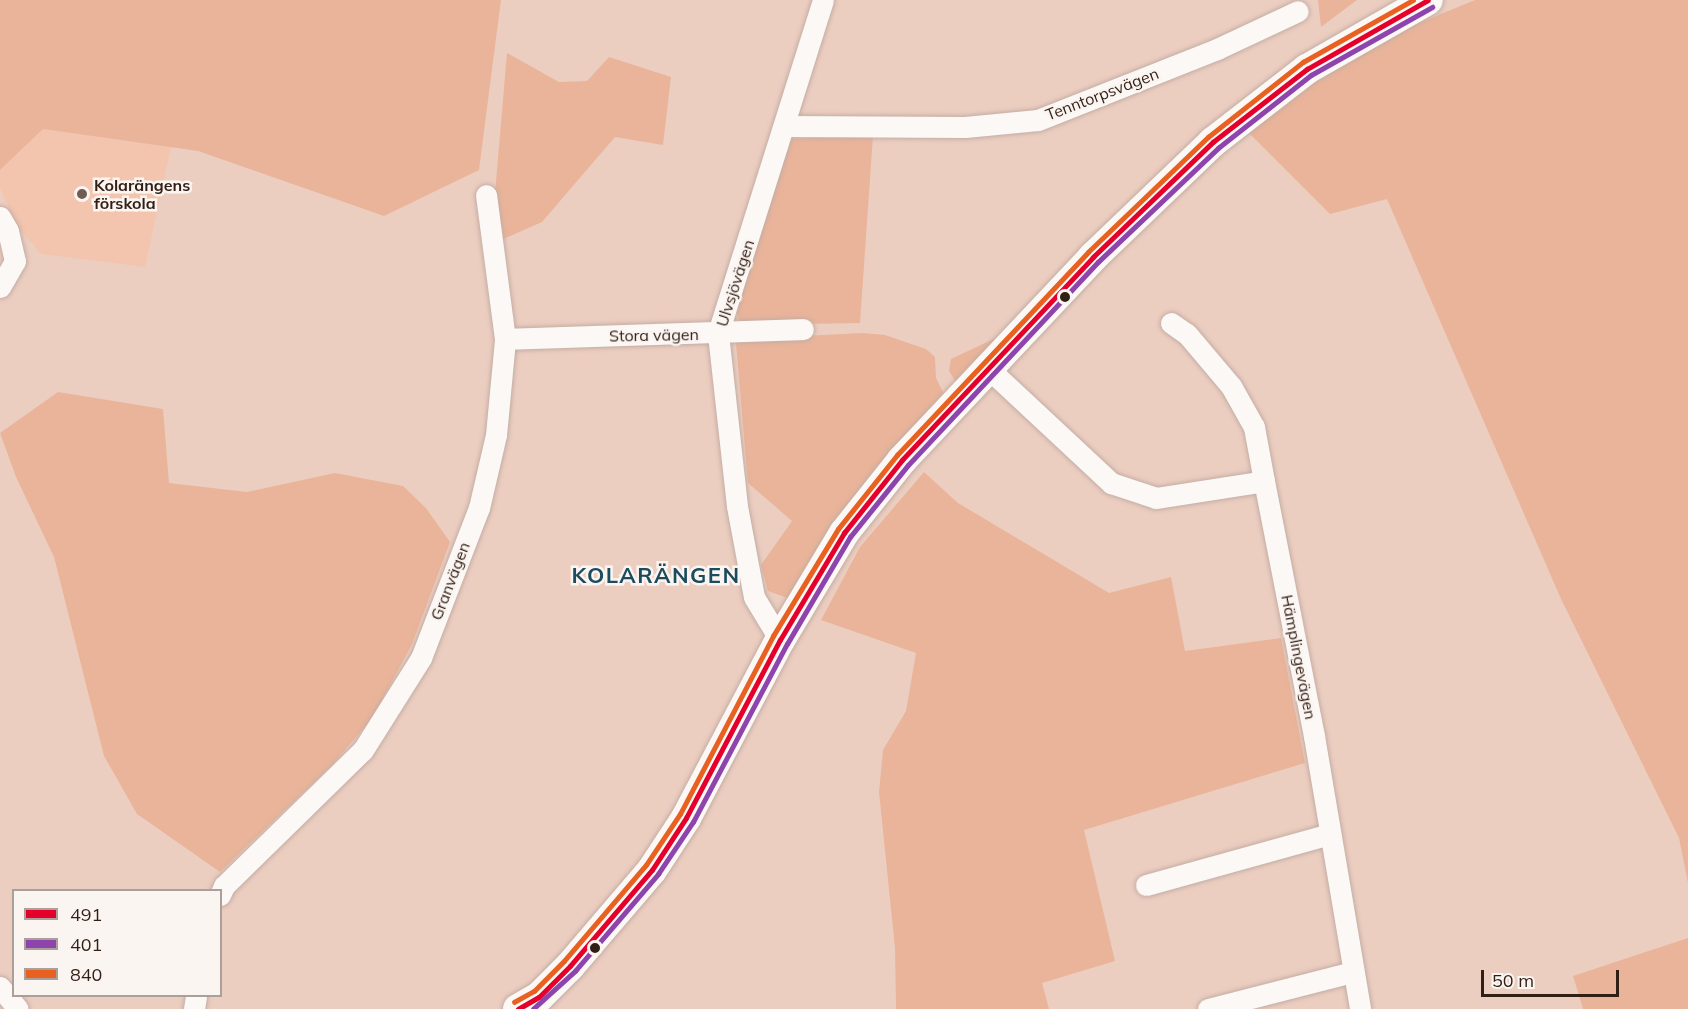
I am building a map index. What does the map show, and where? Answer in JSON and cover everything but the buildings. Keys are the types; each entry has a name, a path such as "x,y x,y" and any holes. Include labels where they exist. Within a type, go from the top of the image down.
{"main road":[{"path":"535,1005 606,928 652,870 686,818 780,640 844,533 902,460 990,370 1093,257 1213,142 1307,69 1428,0"}],"street":[{"name":"Ulvsjövägen","path":"780,640 754,597 737,506 718,333 786,126 823,0"},
{"name":"Tenntorpsvägen","path":"786,126 965,127 1038,120 1217,49 1298,11"},
{"name":"Granvägen","path":"222,890 363,750 421,658 489,471 506,339 486,195"},
{"path":"0,217 8,231 15,261 0,287"},
{"name":"Hämplingevägen","path":"1171,323 1187,334 1231,386 1254,427 1330,834 1360,1009"},
{"name":"Stora vägen","path":"506,339 803,329"},
{"path":"990,370 1111,483 1156,498 1264,481"},
{"path":"1146,885 1330,834"},
{"path":"1208,1009 1352,972"},
{"path":"0,987 18,1009"}],"shaded area":[{"path":"0,0 501,0 479,170 384,216 198,151 43,129 0,170"},
{"path":"1318,0 1357,0 1321,27"},
{"path":"1475,0 1688,0 1688,883 1679,838 1561,599 1387,199 1330,214 1245,129 1336,66 1402,30"},
{"path":"507,53 559,82 587,81 609,57 671,77 663,145 615,137 542,222 501,240 495,193"},
{"name":"Kolarängens förskola","path":"43,129 171,147 145,267 41,254 16,225 0,188 0,170"},
{"path":"873,136 860,323 741,325 736,311 790,139"},
{"path":"863,333 885,335 926,349 935,357 936,378 945,396 793,600 768,591 761,565 792,521 748,483 736,343 739,339"},
{"path":"1004,334 957,384 949,371 951,359"},
{"path":"58,392 163,409 169,483 247,492 335,473 403,486 426,508 450,542 412,644 373,717 332,765 220,872 137,814 104,756 54,557 16,477 0,433"},
{"path":"924,472 958,503 1109,593 1171,577 1185,651 1281,638 1305,763 1084,830 1115,961 1042,983 1049,1009 896,1009 895,948 879,792 883,750 906,711 916,653 821,620 860,547"},
{"path":"1688,938 1688,1009 1583,1009 1573,976"}],"transit line":[{"name":"840","path":"514,1002 534,991 564,961 646,865 680,814 773,636 838,529 897,455 1088,252 1208,137 1303,62 1413,0"},
{"name":"491","path":"518,1009 539,997 570,966 652,870 686,818 780,640 844,533 902,460 1093,257 1213,142 1307,69 1428,0"},
{"name":"401","path":"533,1009 575,971 658,874 693,822 787,644 850,537 908,465 1098,262 1218,148 1311,75 1432,7"}],"place":[{"name":"Kolarängens förskola","path":"82,194"}],"district":[{"name":"KOLARÄNGEN","path":"656,576"}]}
